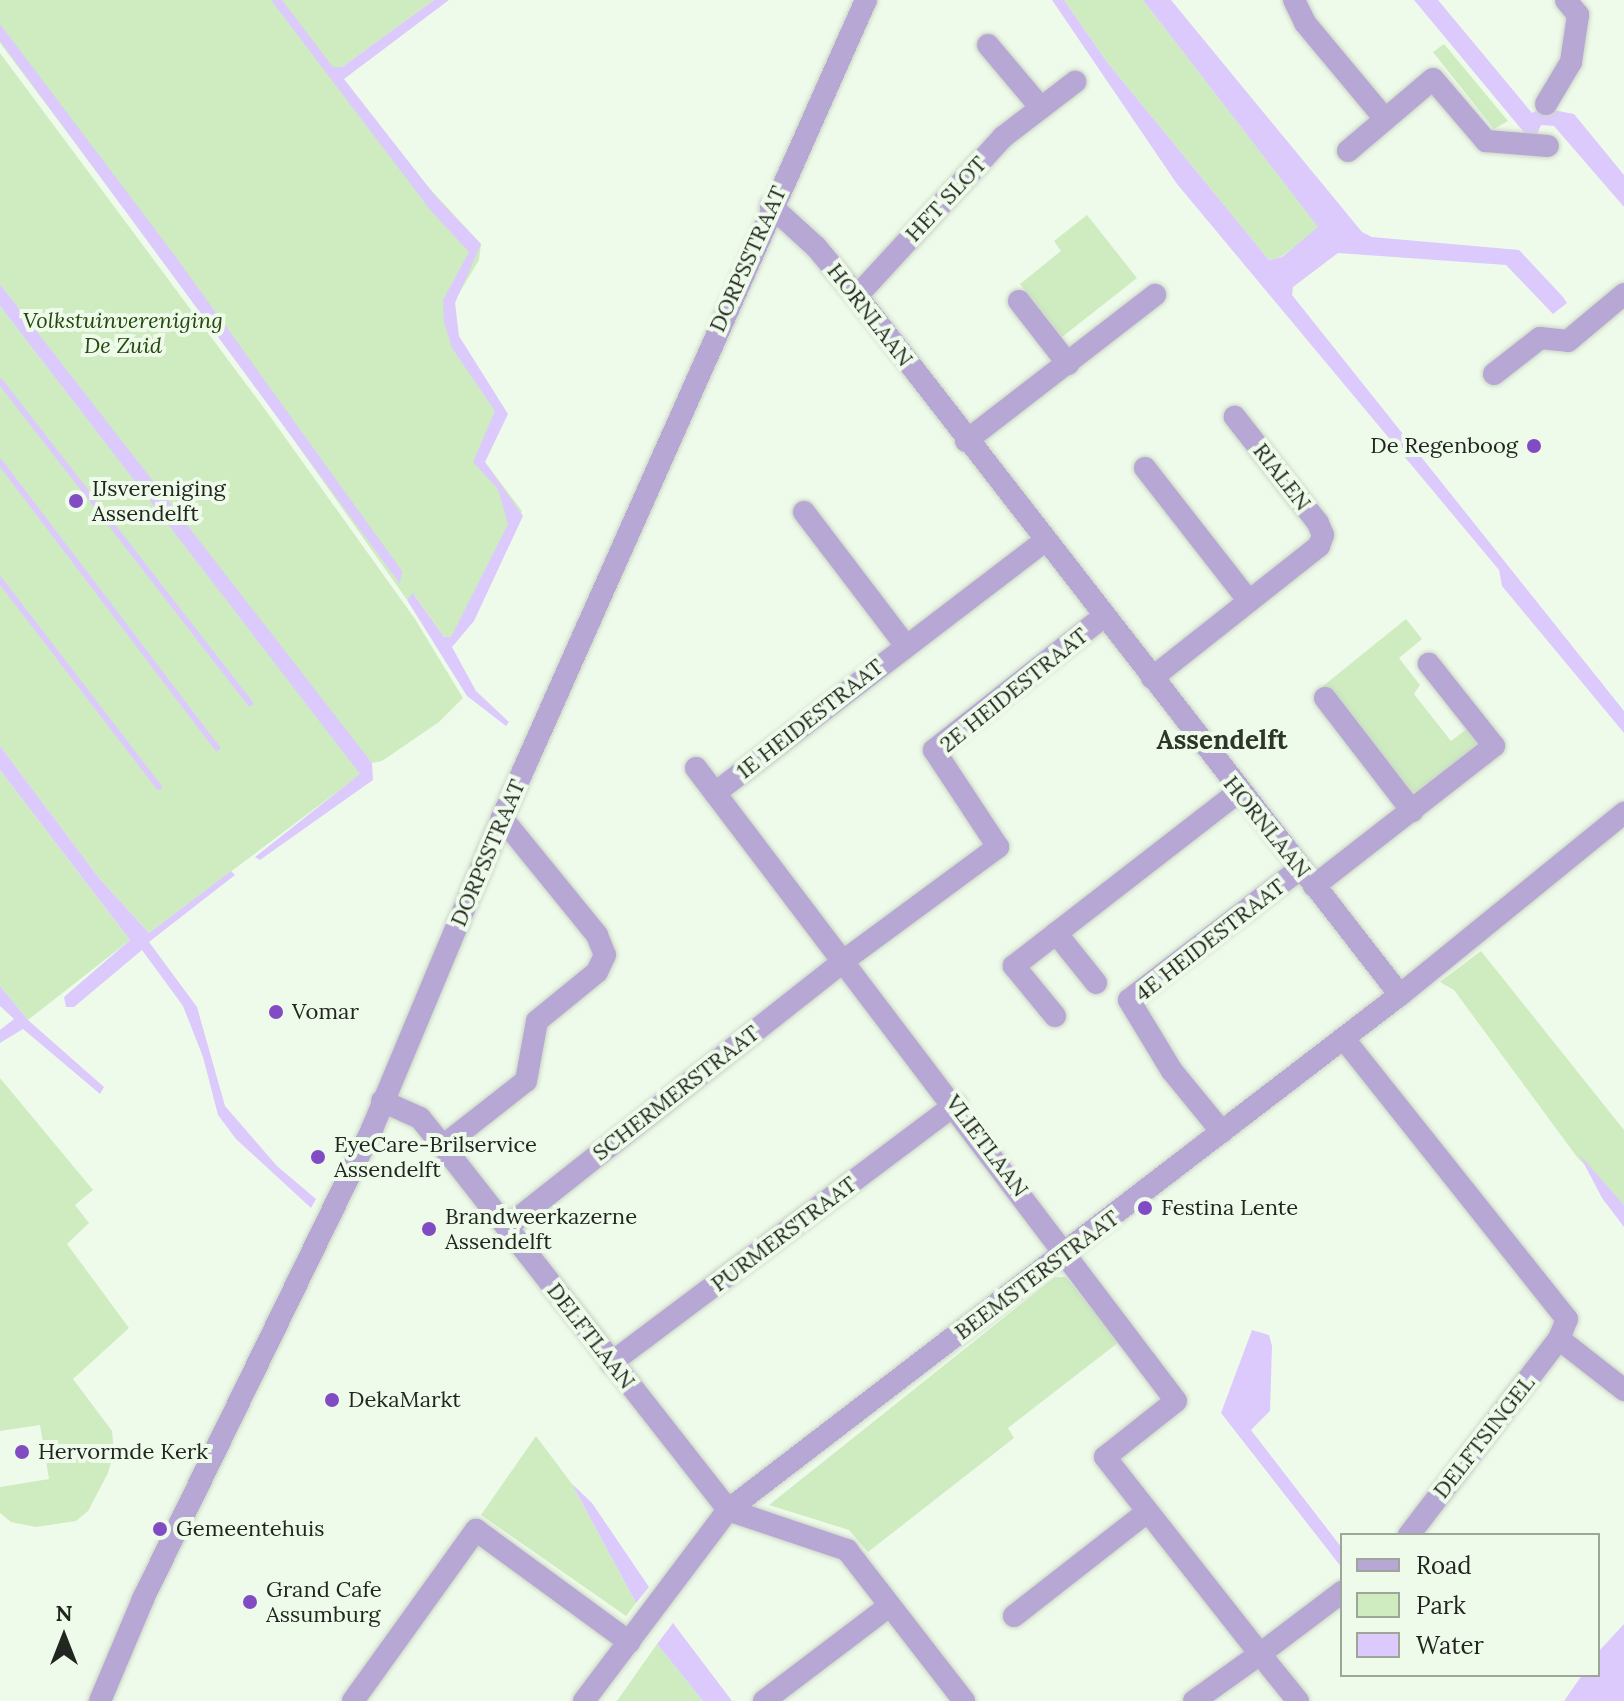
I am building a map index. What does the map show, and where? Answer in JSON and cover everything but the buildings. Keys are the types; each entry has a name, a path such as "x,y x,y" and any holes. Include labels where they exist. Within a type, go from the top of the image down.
{"street":[{"name":"DORPSSTRAAT","path":"100,1701 382,1101 502,818 771,206 866,0"},
{"path":"1294,0 1305,23 1385,119"},
{"path":"1546,104 1571,62 1578,15 1569,1"},
{"path":"988,45 1041,108"},
{"path":"1348,151 1433,79 1486,141 1548,146"},
{"name":"HET SLOT","path":"857,296 1003,137 1075,82"},
{"name":"HORNLAAN","path":"771,206 816,247 857,296 1102,618 1400,995"},
{"path":"1494,374 1540,338 1568,341 1624,294"},
{"path":"966,441 1155,295"},
{"path":"1019,301 1068,364"},
{"name":"RIALEN","path":"1152,678 1319,546 1323,535 1235,417"},
{"path":"1145,468 1249,601"},
{"name":"1E HEIDESTRAAT","path":"804,512 906,646"},
{"name":"1E HEIDESTRAAT","path":"715,793 1043,542"},
{"name":"2E HEIDESTRAAT","path":"846,959 998,847 934,750 1102,618"},
{"path":"1314,886 1494,746 1429,664"},
{"path":"1325,698 1412,811"},
{"name":"VLIETLAAN","path":"696,768 956,1104 1176,1401 1105,1457 1260,1654"},
{"path":"1055,1016 1014,966 1238,792"},
{"path":"1624,813 1344,1039 1567,1319 1559,1339 1624,1390"},
{"path":"443,1146 526,1081 537,1021 597,972 605,955 597,935 502,818"},
{"name":"4E HEIDESTRAAT","path":"1222,1132 1172,1071 1129,1000 1301,868"},
{"path":"1056,933 1096,983"},
{"name":"SCHERMERSTRAAT","path":"507,1227 846,959"},
{"name":"BEEMSTERSTRAAT","path":"728,1510 1344,1039"},
{"name":"DELFTLAAN","path":"382,1101 420,1118 728,1510"},
{"name":"PURMERSTRAAT","path":"611,1363 956,1104"},
{"name":"DELFTSINGEL","path":"1411,1533 1559,1339"},
{"path":"584,1701 728,1510 847,1550 871,1576 888,1607 964,1701"},
{"path":"1014,1616 1147,1512"},
{"path":"353,1701 476,1530 629,1642"},
{"path":"1194,1701 1340,1594"},
{"path":"764,1701 888,1607"},
{"path":"1260,1654 1298,1701"}],"green space":[{"path":"0,0 434,0 342,67 334,68 419,177 481,244 479,260 455,300 456,328 463,348 506,415 485,462 522,511 471,621 451,637 444,637 414,594 407,600 219,334 0,43"},
{"path":"1064,0 1143,0 1319,228 1281,257 1269,260 1107,62"},
{"path":"1444,44 1508,121 1494,129 1433,52"},
{"name":"Volkstuinvereniging De Zuid","path":"0,53 269,415 415,619 463,698 439,722 382,761 372,763 354,743 0,284"},
{"path":"1087,215 1137,278 1062,337 1020,284 1061,251 1054,241"},
{"name":"IJsvereniging Assendelft","path":"0,306 361,774 149,933 99,878 0,746"},
{"path":"1406,619 1422,639 1399,658 1420,685 1414,694 1451,741 1468,728 1481,746 1414,796 1323,686"},
{"path":"0,770 130,940 28,1020 0,986"},
{"path":"1481,951 1624,1130 1624,1205 1577,1157 1454,990 1440,982"},
{"path":"0,1078 93,1190 75,1205 89,1223 67,1244 129,1328 73,1379 112,1431 114,1452 108,1473 88,1511 76,1521 36,1527 11,1522 0,1513 0,1487 49,1479 40,1425 0,1431"},
{"path":"1055,1277 1066,1277 1119,1342 1008,1428 1014,1438 868,1552 849,1530 769,1505"},
{"path":"536,1436 572,1484 636,1603 626,1616 481,1515"},
{"path":"657,1644 703,1701 617,1701"}],"water":[{"path":"271,0 282,0 333,67 342,67 434,0 449,0 344,79 437,198 481,244 455,303 459,336 508,414 485,462 523,516 474,621 452,647 476,691 509,722 506,726 467,696 407,600 413,593 444,637 451,637 508,524 498,489 473,462 495,411 452,348 444,322 443,300 469,252 431,211"},
{"path":"1052,0 1064,0 1107,62 1269,260 1282,257 1318,227 1143,0 1171,0 1362,232 1372,237 1519,250 1563,297 1567,303 1553,314 1506,265 1338,253 1293,287 1292,295 1624,711 1624,733 1502,586 1499,570 1177,184"},
{"path":"1414,0 1438,0 1532,113 1542,108 1574,114 1624,175 1624,207 1554,126 1541,125 1534,141 1527,136"},
{"path":"0,24 173,253 402,571 400,584 0,41"},
{"path":"0,284 372,763 373,780 260,860 255,857 360,774 0,306"},
{"path":"0,746 99,878 149,933 231,871 235,875 149,942 197,1007 225,1106 277,1166 316,1199 311,1208 236,1139 218,1115 203,1057 183,1006 142,950 74,1007 66,1007 64,997 130,940 0,770"},
{"path":"0,986 28,1020 104,1087 100,1094 23,1029 0,1043 0,1030 14,1019 0,1006"},
{"path":"1579,1154 1624,1205 1624,1227 1602,1198"},
{"path":"1252,1330 1269,1335 1272,1346 1270,1411 1251,1430 1340,1545 1340,1565 1221,1413"},
{"path":"572,1484 592,1503 649,1587 636,1603"},
{"path":"673,1623 732,1701 703,1701 657,1644"},
{"path":"1624,1624 1624,1701 1564,1701 1581,1677 1600,1677 1600,1650"}],"waterway":[{"path":"0,381 250,703"},
{"path":"0,462 217,748"},
{"path":"0,580 159,787"}],"place":[{"name":"De Regenboog","path":"1534,446"},
{"name":"IJsvereniging Assendelft","path":"76,501"},
{"name":"Vomar","path":"276,1012"},
{"name":"EyeCare-Brilservice Assendelft","path":"318,1157"},
{"name":"Festina Lente","path":"1145,1208"},
{"name":"Brandweerkazerne Assendelft","path":"429,1229"},
{"name":"DekaMarkt","path":"332,1400"},
{"name":"Hervormde Kerk","path":"22,1452"},
{"name":"Gemeentehuis","path":"160,1529"},
{"name":"Grand Cafe Assumburg","path":"250,1602"}],"district":[{"name":"Assendelft","path":"1222,740"}]}
